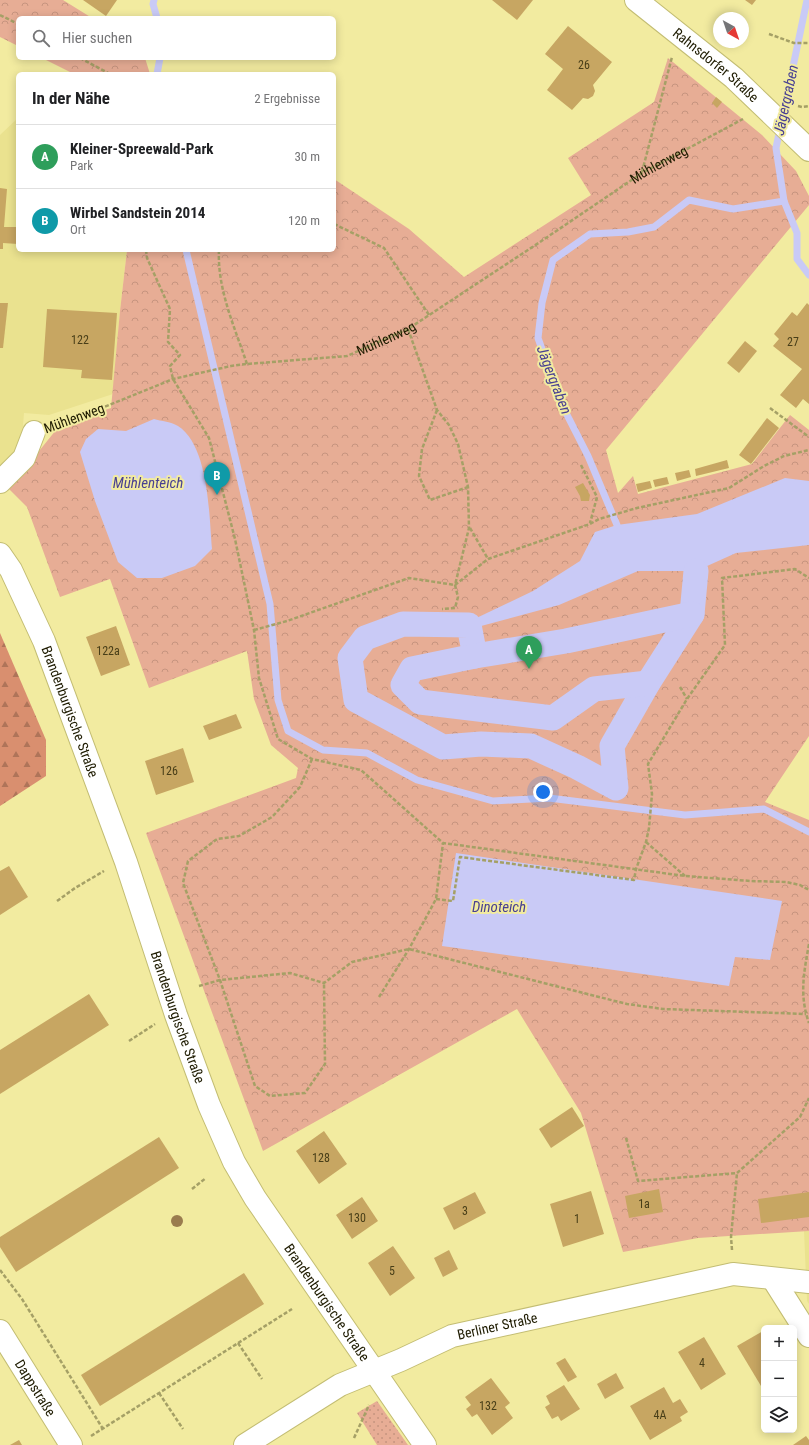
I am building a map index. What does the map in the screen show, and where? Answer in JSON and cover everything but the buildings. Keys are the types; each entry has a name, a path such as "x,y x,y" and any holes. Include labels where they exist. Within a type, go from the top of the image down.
{"street":[{"name":"Rahnsdorfer Straße","path":"636,0 734,78 807,146"},
{"name":"Mühlenweg","path":"0,482 24,458 34,432"},
{"name":"Brandenburgische Straße","path":"0,554 11,570 44,641 126,862 178,1022 209,1105 234,1162 256,1198 425,1445"},
{"name":"Berliner Straße","path":"245,1445 334,1388 401,1360 452,1336 733,1274 809,1282"},
{"path":"773,1279 809,1336"},
{"name":"Dappstraße","path":"0,1331 81,1441"}],"path":[{"path":"0,15 16,23"},
{"path":"642,173 678,34"},
{"path":"769,34 794,43 808,42"},
{"path":"84,60 106,72"},
{"name":"Mühlenweg","path":"34,432 52,428 173,379 231,366 347,356 408,328 642,173 745,117"},
{"path":"336,225 384,248 429,314"},
{"path":"146,252 147,258 170,309 168,342 180,355 170,366 173,379 209,438 235,539 254,630 259,678 278,738 312,758 361,770 443,843 685,876 786,882 800,885 809,890"},
{"path":"219,252 225,300 247,364"},
{"path":"408,328 438,410 449,425 458,444 468,487 469,528 454,585 458,597 455,608 442,609"},
{"path":"770,408 809,437"},
{"path":"438,410 422,449 419,476 430,500 468,487"},
{"path":"254,630 287,621 408,578 454,585 488,559 590,524 599,519 637,508 729,488 764,466 784,456 809,450"},
{"path":"581,465 597,498 590,524"},
{"path":"469,528 488,559"},
{"path":"436,899 453,901 460,857 634,880 634,874 646,842 649,828 652,794 648,764 687,700 725,645 722,578 795,568 809,578"},
{"path":"680,687 687,700"},
{"path":"312,758 300,787 272,817 239,836 217,840 188,861 183,883 220,980 255,1086 270,1096 304,1093 325,1064 324,983"},
{"path":"646,842 685,876"},
{"path":"379,997 409,949 436,899 443,843"},
{"path":"57,901 75,888 107,870"},
{"path":"809,944 802,984 806,1014 809,1023"},
{"path":"324,983 352,962 409,949 627,1004 663,1009 806,1014"},
{"path":"198,986 220,980 290,973 324,983"},
{"path":"129,1041 156,1024"},
{"path":"626,1138 638,1181 737,1173 800,1118 809,1098"},
{"path":"733,1274 731,1237 737,1173"},
{"path":"192,1189 206,1178"},
{"path":"0,1270 22,1299 103,1428"},
{"path":"81,1441 292,1309"},
{"path":"238,1343 262,1379"},
{"path":"159,1393 183,1429"},
{"path":"354,1438 370,1402"}],"shaded area":[{"path":"16,120 16,252 127,252 113,394 49,415 24,413 21,450 0,471 0,135"},
{"path":"804,1231 809,1231 809,1304 807,1301"}],"green space":[{"path":"0,0 63,0 89,16 16,16 16,45 0,37"},
{"path":"668,58 762,135 796,171 809,196 809,205 606,450 618,493 633,476 638,494 752,464 790,415 809,430 809,736 765,802 809,820 809,1231 698,1238 623,1252 581,1113 517,1009 263,1151 146,833 296,778 298,768 271,745 254,699 247,651 149,688 110,579 60,597 27,507 4,484 27,466 60,425 111,408 127,252 336,252 336,180 409,229 464,277 591,195 568,158 654,102"},
{"path":"46,60 146,60 149,72 70,72"},
{"path":"0,633 46,740 46,776 0,806"},
{"path":"377,1401 408,1445 377,1445 357,1413"}],"water":[{"name":"Mühlenteich","path":"154,419 178,426 188,436 196,449 206,482 212,549 195,566 162,578 137,578 118,562 95,501 80,452 86,439 98,429 126,431"},
{"path":"785,478 809,481 809,545 736,553 696,571 638,571 559,605 470,629 468,622 533,591 580,561 595,532 617,525 697,514"},
{"name":"Dinoteich","path":"456,853 782,901 770,960 735,957 729,986 442,946"}],"waterway":[{"path":"154,0 153,4 156,16"},
{"name":"Jägergraben","path":"617,525 588,456 562,405 538,338 542,303 553,260 590,234 628,232 654,227 689,200 733,209 784,201 776,148 807,0"},
{"path":"157,72 160,60"},
{"name":"Jägergraben","path":"784,201 797,233 797,259 809,275"},
{"path":"186,252 270,604 278,700 288,731 323,750 367,753 417,780 493,801 549,798 685,815 764,809 809,832"},
{"path":"475,656 469,625 403,624 365,638 350,658 356,700 443,747 481,744 531,746 577,767 616,788 612,746 648,683 692,614 696,571"},
{"path":"648,683 594,689 553,718 420,702 403,685 412,669 475,656 566,641 692,614"}],"place":[{"name":"Wirbel Sandstein 2014","path":"217,495"},
{"name":"Kleiner-Spreewald-Park","path":"529,669"}]}
